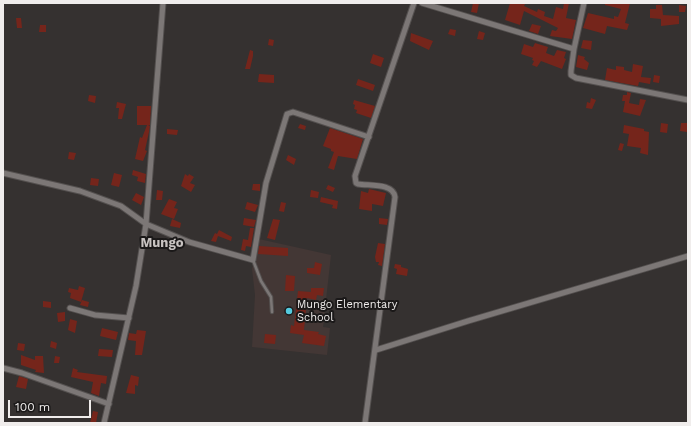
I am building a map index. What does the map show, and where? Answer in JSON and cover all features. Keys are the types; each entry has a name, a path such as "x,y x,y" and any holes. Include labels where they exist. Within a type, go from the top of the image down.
{"street":[{"path":"104,423 129,318 146,224 163,3"},
{"path":"365,423 376,350 395,197 394,193 389,188 356,183 355,176 414,3"},
{"path":"422,3 574,49"},
{"path":"584,3 574,49 571,74 576,78 688,100"},
{"path":"3,173 80,191 121,206 146,224 189,242 253,260 266,182 287,114 293,112 369,137"},
{"path":"376,350 461,322 688,256"},
{"path":"70,308 95,315 129,318"},
{"path":"3,368 22,373 109,404"}],"lane":[{"path":"253,260 261,281 271,297 272,312"}],"shaded area":[{"name":"Mungo Elementary School","path":"259,239 331,255 323,327 330,328 327,355 252,347 255,295 252,269"}],"building":[{"path":"473,3 479,3 477,13 471,12"},
{"path":"510,3 525,4 524,6 537,12 538,9 545,12 544,16 553,19 556,7 563,9 564,3 569,3 566,18 576,20 572,39 550,36 552,30 556,31 558,28 524,11 520,25 505,20"},
{"path":"605,3 630,3 625,23 629,24 627,30 607,26 605,34 583,28 588,13 614,19 614,16 618,17 621,9 605,5"},
{"path":"656,5 662,5 663,15 679,16 679,24 661,26 661,19 650,18 650,9 656,9"},
{"path":"679,5 686,6 685,12 679,12"},
{"path":"16,18 21,18 22,28 17,28"},
{"path":"532,24 541,26 538,34 529,31"},
{"path":"40,25 46,25 46,32 39,32"},
{"path":"450,29 456,30 455,36 448,34"},
{"path":"479,31 485,33 483,40 477,39"},
{"path":"411,33 433,41 429,50 410,41"},
{"path":"269,39 274,40 273,46 268,45"},
{"path":"583,40 592,41 591,50 581,48"},
{"path":"535,43 548,47 546,53 554,56 557,50 566,52 564,58 566,59 562,69 541,61 537,67 532,65 534,61 532,60 533,58 521,54 524,44 533,47"},
{"path":"250,50 253,51 253,56 250,69 245,69"},
{"path":"373,54 384,58 381,67 370,63"},
{"path":"578,55 585,57 584,59 589,63 587,70 576,67"},
{"path":"633,64 643,66 641,77 651,78 650,84 639,82 638,86 605,80 607,68 616,70 616,66 624,67 624,70 632,72"},
{"path":"259,74 274,75 274,83 258,82"},
{"path":"654,75 660,76 659,83 653,82"},
{"path":"358,79 375,85 373,91 356,85"},
{"path":"627,92 631,93 629,103 639,105 640,99 646,100 640,116 623,112 625,101 622,101 623,95 627,95"},
{"path":"89,95 96,96 95,103 88,101"},
{"path":"591,98 596,100 592,109 586,108 587,102 590,103"},
{"path":"354,100 375,106 371,118 356,113 357,110 354,109 355,105 353,104"},
{"path":"117,102 126,104 122,119 118,119 119,108 116,108"},
{"path":"137,106 151,106 150,125 148,125 150,126 145,150 147,151 143,161 135,159 140,137 142,138 147,125 137,125"},
{"path":"661,123 668,124 667,133 660,132"},
{"path":"681,123 688,123 687,132 680,131"},
{"path":"300,124 306,126 305,130 298,128"},
{"path":"624,125 644,129 644,131 649,132 648,155 640,153 641,148 627,146 629,134 623,133"},
{"path":"330,128 363,139 357,159 338,156 334,170 328,168 334,152 323,146"},
{"path":"167,129 178,130 177,135 167,134"},
{"path":"620,143 624,144 622,151 618,150"},
{"path":"69,152 76,153 74,160 68,159"},
{"path":"288,155 296,159 294,165 286,160"},
{"path":"133,170 146,174 145,183 137,181 138,177 132,175"},
{"path":"114,173 122,175 119,187 111,185"},
{"path":"185,174 188,176 189,174 194,177 190,183 195,185 191,192 181,186"},
{"path":"91,178 99,179 98,186 90,185"},
{"path":"253,184 260,184 260,191 252,190"},
{"path":"328,185 335,188 333,192 326,189"},
{"path":"369,189 386,193 383,206 372,204 372,211 359,209 361,191 368,193"},
{"path":"157,190 163,191 162,200 156,200"},
{"path":"311,190 319,192 318,198 310,197"},
{"path":"136,193 144,197 141,205 132,200"},
{"path":"321,197 338,201 337,209 332,208 333,205 320,202"},
{"path":"169,199 177,202 174,208 178,209 174,219 161,214"},
{"path":"247,202 258,205 255,212 245,209"},
{"path":"281,202 286,203 284,212 279,211"},
{"path":"244,218 256,220 254,227 243,225"},
{"path":"379,218 388,219 387,225 379,224"},
{"path":"172,219 181,223 180,228 170,226"},
{"path":"273,219 280,220 275,240 267,238"},
{"path":"250,228 254,228 251,247 246,246 245,251 241,250 243,239 248,240"},
{"path":"219,230 232,237 231,241 218,236 216,242 211,241 215,233 217,234"},
{"path":"378,243 385,244 382,266 378,265 379,262 376,262 375,257"},
{"path":"259,246 288,248 288,256 258,254"},
{"path":"315,262 322,264 320,275 307,273 307,268 314,268"},
{"path":"395,264 401,265 401,267 408,269 407,276 396,274 397,269 394,268"},
{"path":"286,275 295,276 294,291 285,291"},
{"path":"79,286 85,288 81,302 70,298 71,293 68,292 69,288 78,290"},
{"path":"311,288 324,288 323,296 317,295 316,300 307,298 304,330 319,332 318,334 326,336 324,346 302,343 304,335 290,333 291,325 294,326 298,291 311,292"},
{"path":"82,300 89,302 88,307 80,305"},
{"path":"43,301 51,302 51,308 43,307"},
{"path":"65,312 65,321 58,322 57,313"},
{"path":"70,319 77,321 75,333 68,330"},
{"path":"102,328 118,332 116,340 100,336"},
{"path":"137,330 146,331 142,355 135,355 136,341 128,340 129,333 136,334"},
{"path":"265,334 276,335 275,344 264,343"},
{"path":"51,341 57,343 56,349 50,347"},
{"path":"18,343 25,344 24,351 17,350"},
{"path":"99,349 113,350 112,357 98,356"},
{"path":"21,355 35,360 35,356 43,356 44,373 35,372 36,370 21,365"},
{"path":"55,356 60,357 59,363 54,363"},
{"path":"73,368 78,370 77,372 107,376 106,384 101,383 99,396 91,393 93,382 71,377"},
{"path":"131,375 139,377 138,386 135,385 135,394 126,393"},
{"path":"19,376 28,379 26,389 16,387"},
{"path":"93,411 98,412 96,423 90,423"}],"place":[{"name":"Mungo Elementary School","path":"289,311"}],"district":[{"name":"Mungo","path":"162,243"}]}
